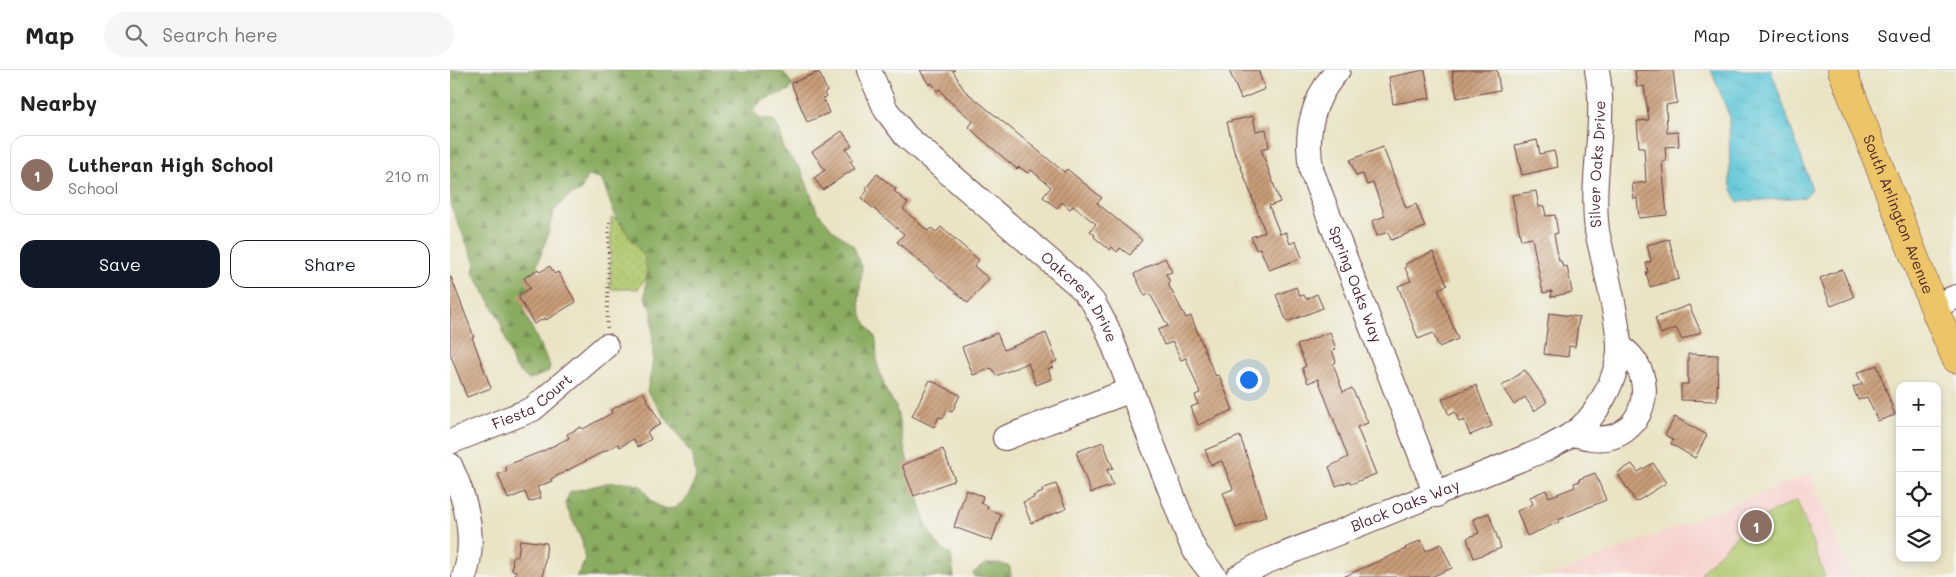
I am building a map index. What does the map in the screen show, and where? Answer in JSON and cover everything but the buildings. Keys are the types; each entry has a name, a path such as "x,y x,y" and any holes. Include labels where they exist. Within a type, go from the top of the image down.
{"main road":[{"name":"South Arlington Avenue","path":"1842,70 1947,312 1956,359"}],"street":[{"name":"Oakcrest Drive","path":"869,70 886,110 906,136 1086,294 1105,322 1191,544 1215,577"},
{"name":"Silver Oaks Drive","path":"1573,433 1586,423 1601,404 1614,373 1619,346 1616,315 1595,216 1594,198 1600,106 1597,70"},
{"name":"Spring Oaks Way","path":"1333,72 1317,101 1310,124 1308,148 1312,172 1436,494"},
{"name":"Fiesta Court","path":"450,442 533,409 606,346"},
{"path":"1573,433 1595,438 1609,437 1629,426 1639,414 1645,391 1642,373 1632,356 1619,346"},
{"path":"1006,438 1131,390"},
{"name":"Black Oaks Way","path":"1238,577 1263,563 1546,449 1573,433"},
{"path":"450,465 459,484 468,519 470,549 464,577"}],"path":[{"path":"606,346 609,220"}],"shaded area":[{"path":"1810,474 1851,577 1550,577"}],"green space":[{"path":"450,70 782,70 792,84 790,90 762,100 753,111 760,119 773,120 780,130 783,149 801,169 817,211 834,231 853,245 862,267 859,303 863,318 876,339 877,363 886,391 896,407 906,455 927,528 939,546 951,555 954,577 576,577 585,561 582,541 565,504 570,492 607,483 627,482 641,486 652,502 664,509 675,508 689,496 696,477 693,456 647,392 653,360 652,311 645,298 647,270 644,256 616,218 601,178 587,176 581,191 569,196 554,211 523,306 550,366 548,372 529,380 514,366 499,318 473,273 475,263 450,204"},
{"path":"611,218 646,224 649,274 638,289 610,289"},
{"path":"1797,500 1825,577 1701,577 1703,570 1748,524"},
{"path":"999,563 1010,567 1011,577 974,577 973,573 985,564"}],"water":[{"path":"1711,70 1771,70 1812,189 1805,197 1737,202 1730,183 1729,115"}],"place":[{"name":"Lutheran High School","path":"1756,526"}]}
